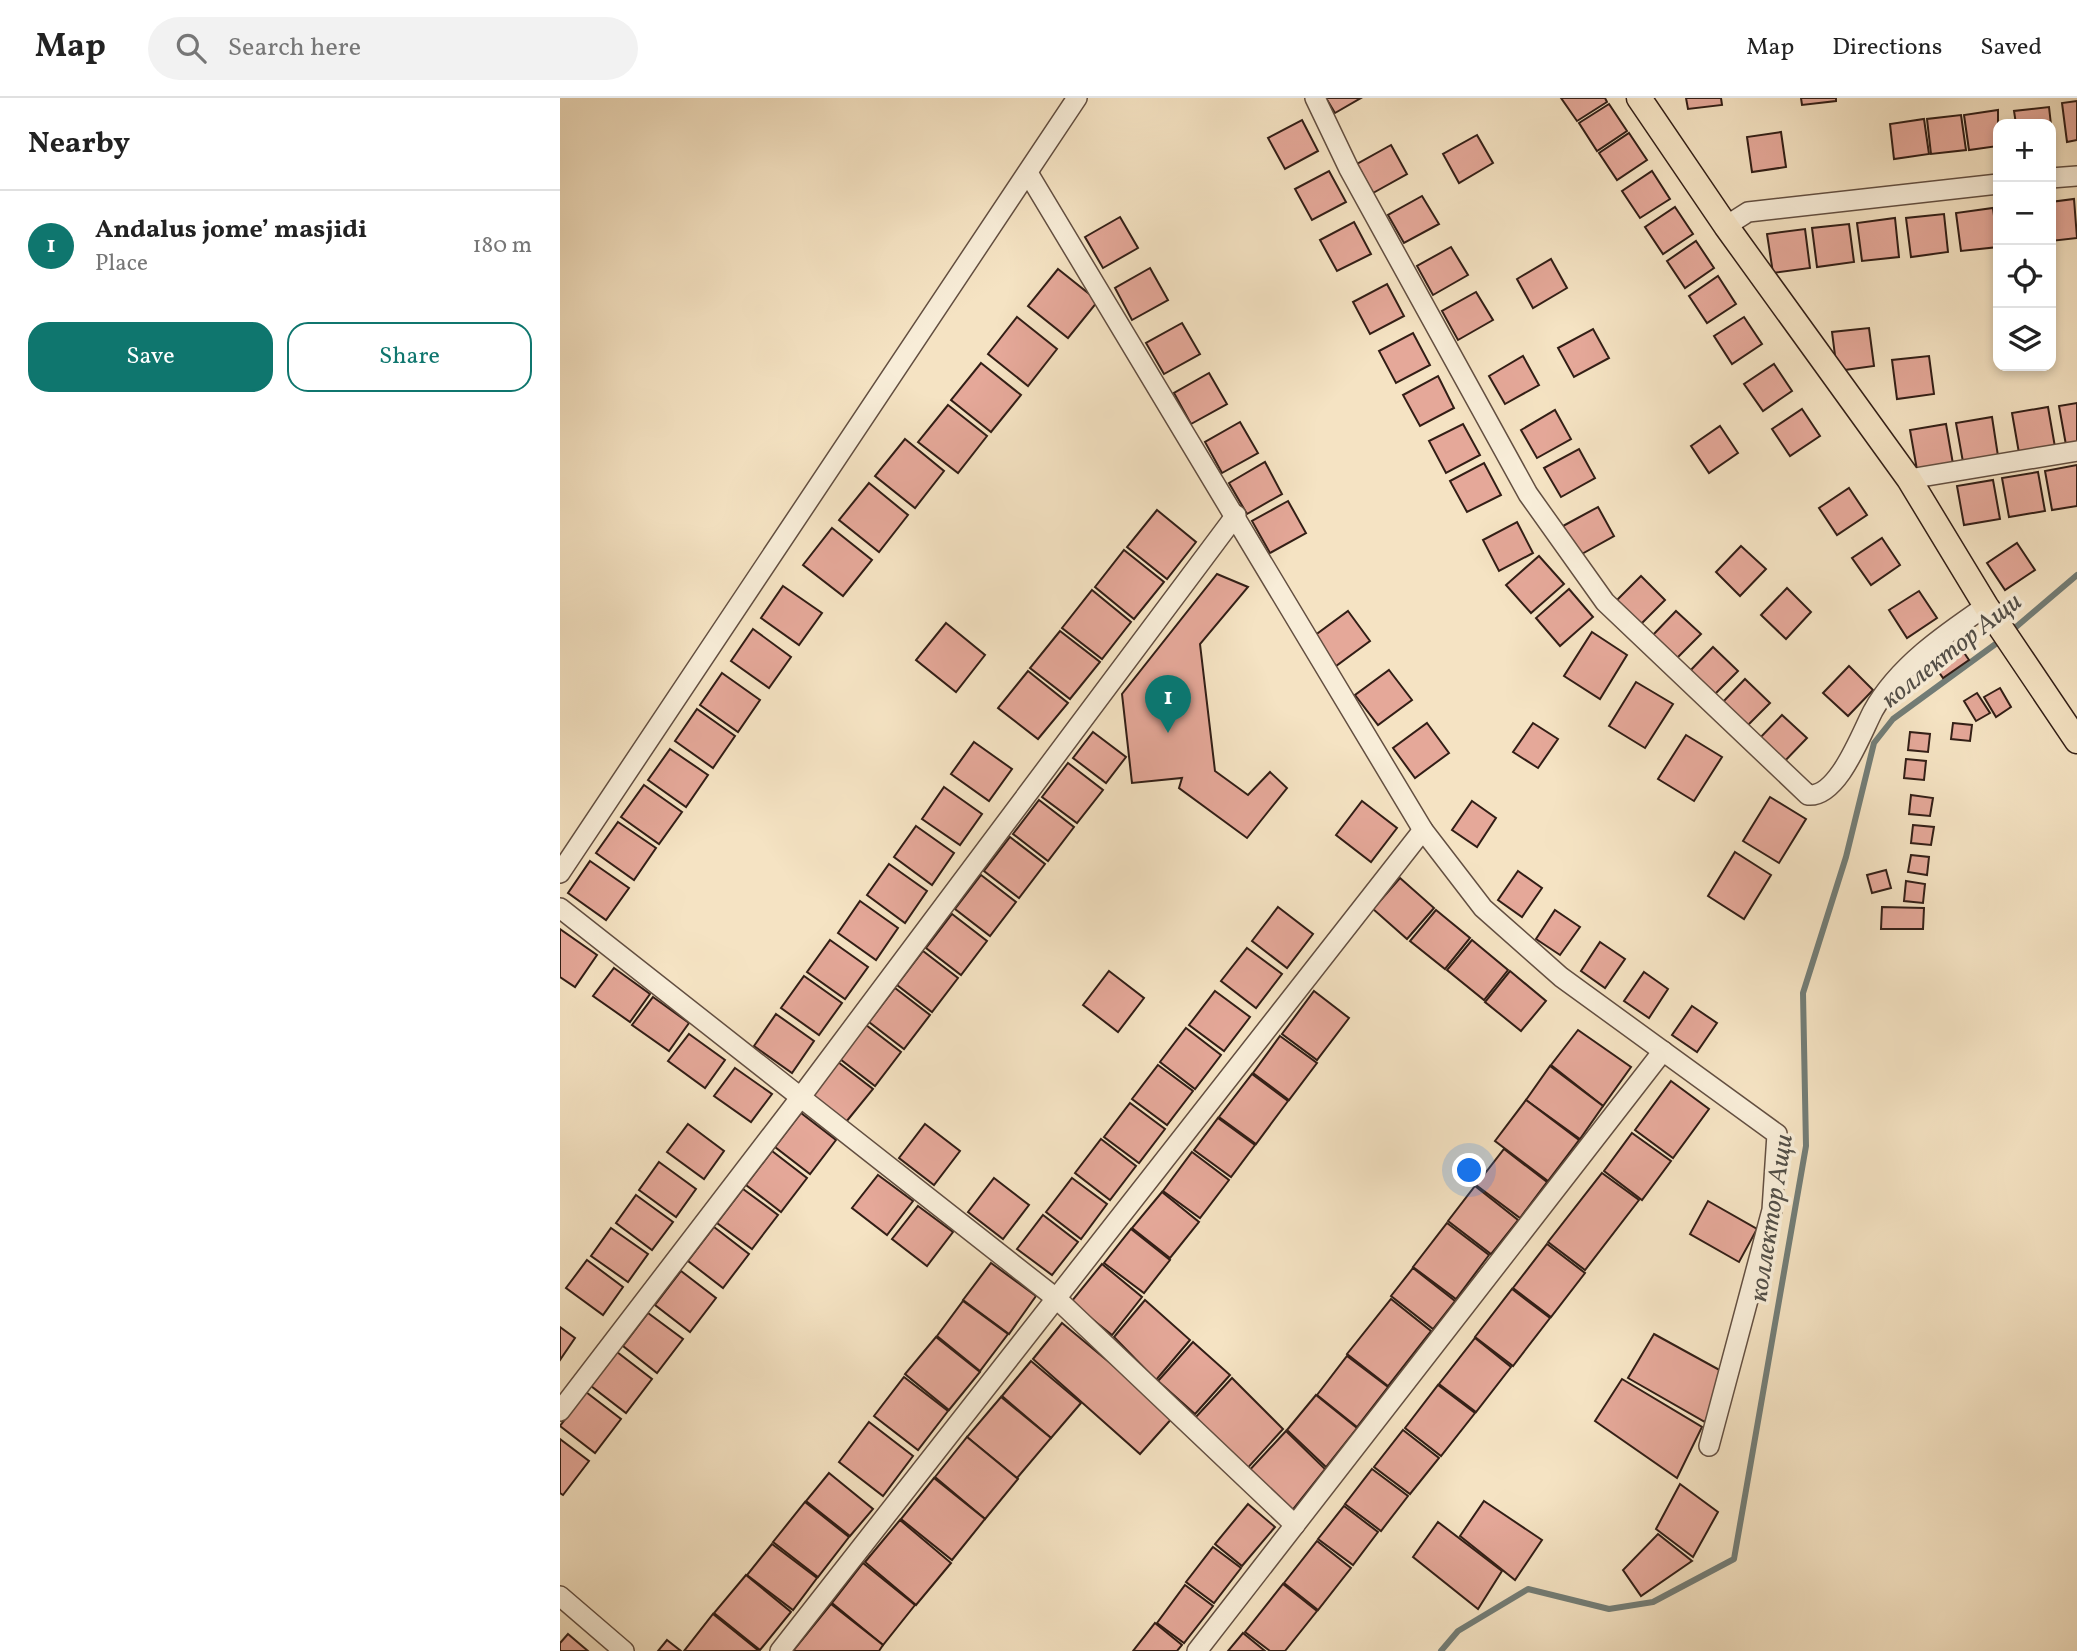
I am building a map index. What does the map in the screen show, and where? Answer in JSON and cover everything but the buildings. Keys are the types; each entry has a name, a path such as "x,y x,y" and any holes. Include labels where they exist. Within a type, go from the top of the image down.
{"main road":[{"path":"1639,98 1726,226 1909,479 1991,613 2077,741"}],"street":[{"path":"560,873 1077,98"},
{"path":"1315,98 1349,169 1528,494 1605,602 1808,795 1818,796 1827,790 1851,756 1875,708 1896,680 1939,638 1991,613"},
{"path":"1028,173 1423,830 1483,908 1561,977 1777,1134 1772,1210 1709,1446"},
{"path":"2056,178 2077,176"},
{"path":"1726,226 1748,212 1993,185"},
{"path":"1909,479 2077,451"},
{"path":"560,1411 800,1098 1236,515"},
{"path":"780,1651 1423,830"},
{"path":"560,908 1057,1300 1295,1525"},
{"path":"1197,1651 1663,1051"},
{"path":"560,1596 624,1651"}],"waterway":[{"name":"коллектор Ащи","path":"2009,633 2077,575"},
{"name":"коллектор Ащи","path":"1441,1651 1458,1631 1528,1589 1609,1609 1653,1602 1734,1559 1806,1146 1803,993 1846,857 1874,743 1893,719 2001,640"}],"place":[{"name":"Andalus jome’ masjidi","path":"1168,733"}]}
